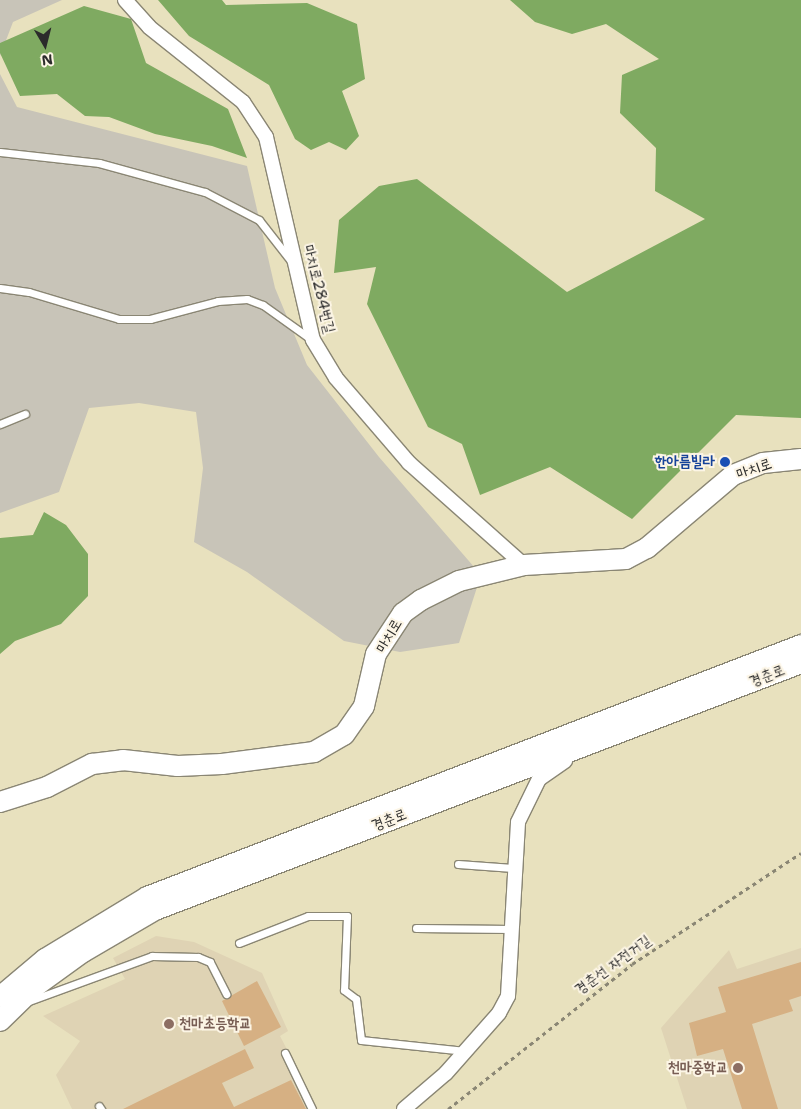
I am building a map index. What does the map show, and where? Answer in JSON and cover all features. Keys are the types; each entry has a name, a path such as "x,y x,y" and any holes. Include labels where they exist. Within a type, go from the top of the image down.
{"street":[{"name":"마치로284번길","path":"125,0 149,27 243,102 266,137 313,340 336,378 408,463 524,565"},
{"name":"마치로","path":"0,802 47,787 92,764 123,760 178,766 205,765 314,752 344,735 364,706 376,654 403,613 459,581 524,565 626,559 647,548 732,475 763,463 801,459"},
{"name":"경춘로","path":"0,1021 7,1002 45,958 147,897 801,645"},
{"name":"경춘로","path":"7,1002 36,986 83,952 155,910 801,663"},
{"path":"404,1109 446,1073 499,1013 508,996 513,868 518,822 539,779 554,765 679,709"}],"lane":[{"path":"0,152 99,163 205,192 259,220 296,267"},
{"path":"0,288 29,292 119,319 150,320 218,301 247,299 263,305 313,340"},
{"path":"0,424 25,414"},
{"path":"458,864 513,868"},
{"path":"239,943 308,916 347,916 344,990 356,999 361,1040 465,1050"},
{"path":"416,928 511,929"},
{"path":"7,1002 152,956 198,957 210,962 226,994"},
{"path":"285,1053 312,1109"}],"path":[{"name":"경춘선 자전거길","path":"448,1109 632,964 801,853"}],"shaded area":[{"path":"0,0 62,0 13,22 0,56"},
{"path":"0,74 17,107 247,166 275,288 307,365 379,457 481,575 459,643 400,652 344,641 247,572 194,542 203,468 196,412 139,403 89,408 59,492 0,513"},
{"name":"천마초등학교","path":"156,936 194,942 262,973 288,1031 280,1036 318,1109 72,1109 56,1075 80,1041 43,1016 125,979 113,958"},
{"name":"천마중학교","path":"801,948 801,1109 687,1109 661,1028 729,950 737,969"}],"green space":[{"path":"158,0 222,0 226,5 307,3 357,24 365,79 342,91 359,136 346,150 329,142 311,150 295,139 269,85 189,36"},
{"path":"510,0 801,0 801,418 736,415 632,519 550,467 480,495 462,444 428,427 367,304 376,267 334,273 339,220 379,186 417,179 567,292 705,219 655,191 656,148 620,113 622,75 659,59 606,24 572,34 535,22"},
{"path":"84,6 131,19 146,63 228,109 247,158 212,146 155,134 109,117 85,116 57,94 20,96 0,53 0,43"},
{"path":"44,512 66,525 88,554 88,596 61,624 15,641 0,654 0,538 33,535"}],"building":[{"path":"801,962 801,996 789,1000 793,1011 752,1024 778,1109 742,1109 723,1049 697,1056 689,1023 726,1012 718,987"},
{"path":"257,981 281,1027 244,1046 222,1001"},
{"path":"245,1049 254,1068 222,1083 234,1107 291,1080 306,1109 123,1109"}],"place":[{"name":"한아름빌라","path":"725,462"},
{"name":"천마초등학교","path":"169,1024"},
{"name":"천마중학교","path":"738,1068"}]}
